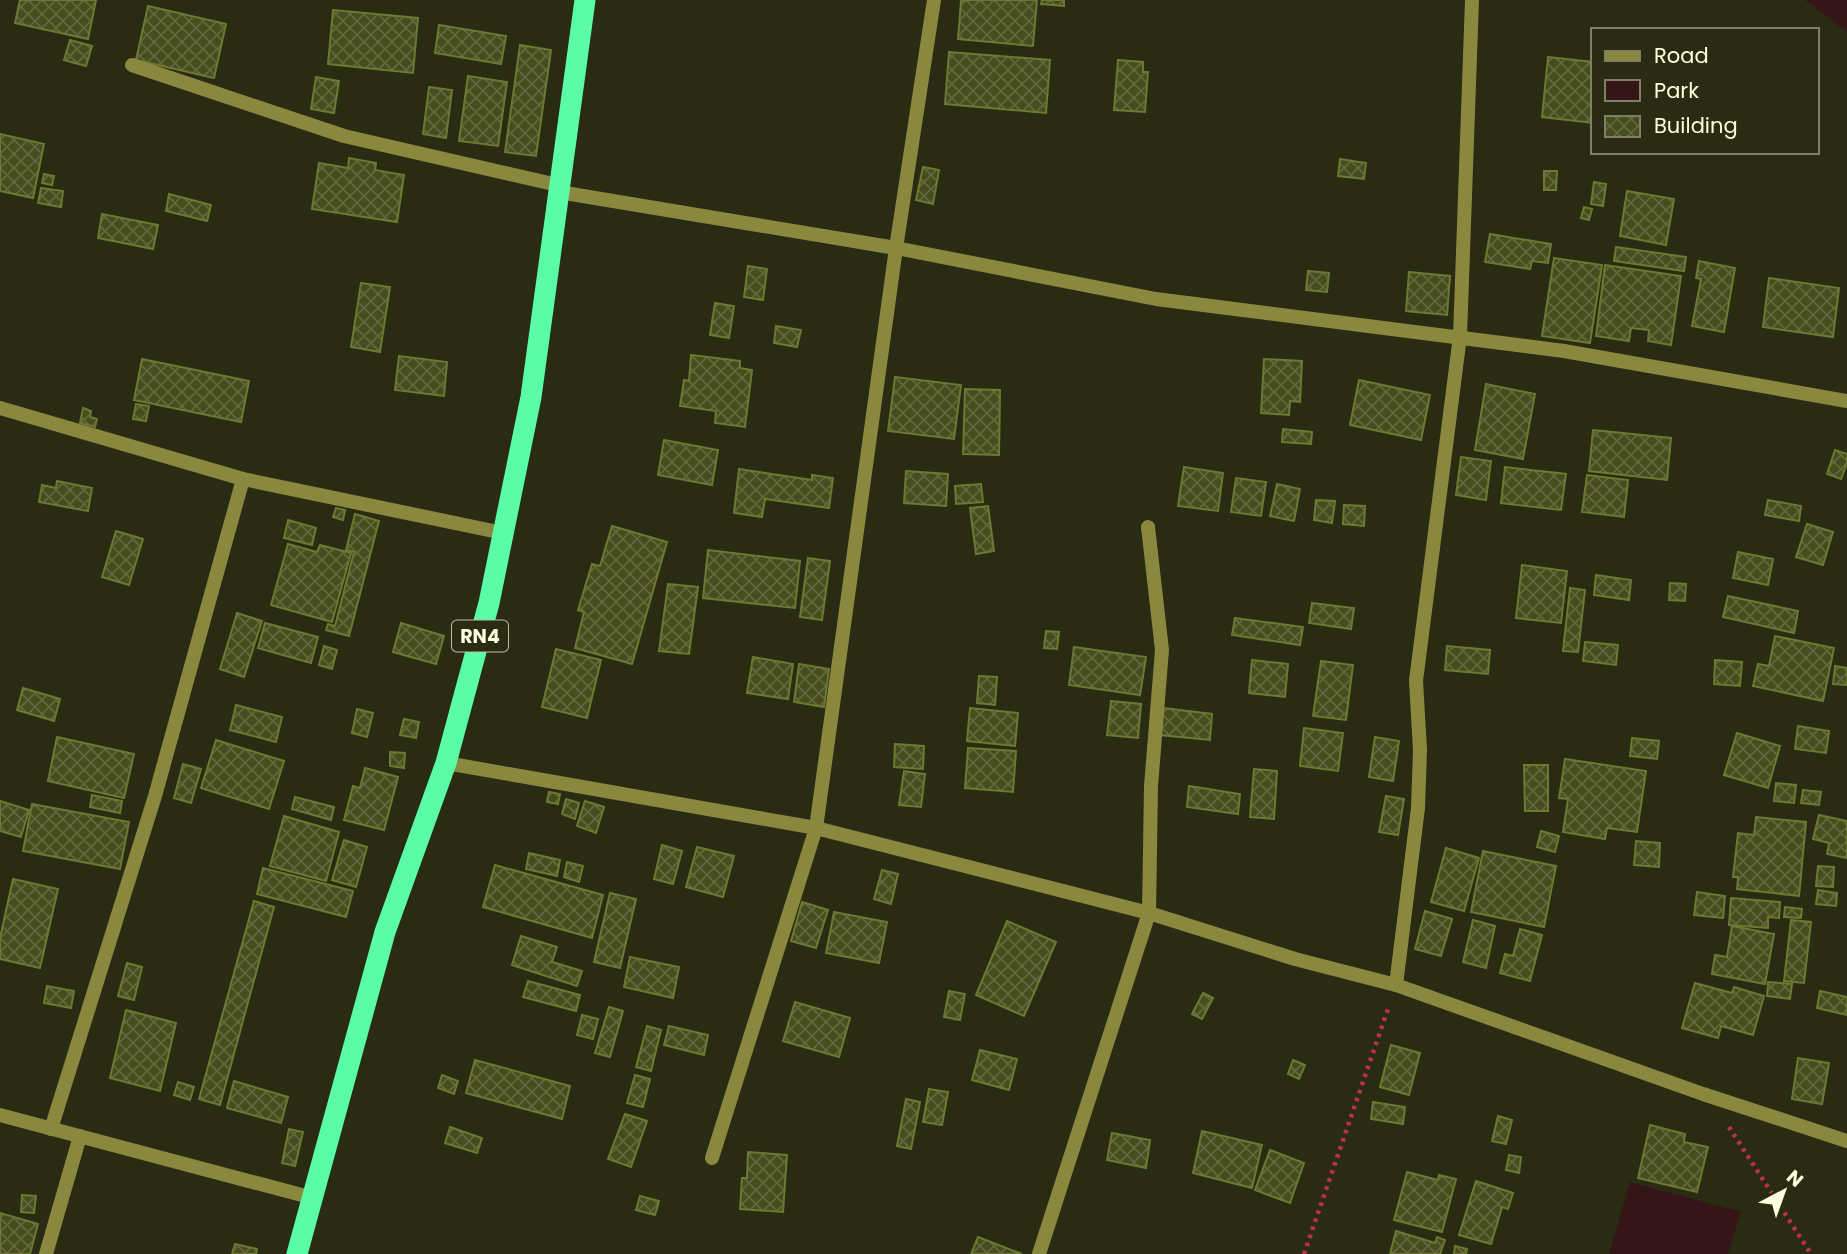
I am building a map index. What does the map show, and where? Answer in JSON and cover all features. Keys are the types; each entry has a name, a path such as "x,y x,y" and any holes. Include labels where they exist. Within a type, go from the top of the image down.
{"highway":[{"name":"RN4","path":"297,1254 385,932 446,762 489,603 531,397 585,0"}],"street":[{"path":"712,1158 817,828 896,248 934,0"},
{"path":"1396,985 1418,808 1420,750 1416,681 1460,337 1472,0"},
{"path":"132,65 344,136 560,189 896,248 1156,299 1564,351 1847,401"},
{"path":"0,408 243,479 503,533"},
{"path":"51,1129 155,796 243,479"},
{"path":"1039,1254 1149,913 1151,786 1162,650 1148,527"},
{"path":"446,762 817,828 1149,913 1295,959 1396,985 1703,1094 1847,1141"},
{"path":"0,1115 313,1198"},
{"path":"46,1254 80,1136"}],"path":[{"path":"1304,1254 1396,985"},
{"path":"1703,1094 1727,1124 1811,1254"}],"green space":[{"path":"1805,0 1847,0 1847,32"},
{"path":"1630,1182 1741,1212 1728,1254 1609,1254"}],"building":[{"path":"20,0 96,0 88,39 15,23"},
{"path":"1037,0 1033,46 958,39 961,1"},
{"path":"1042,0 1064,0 1064,6 1041,4"},
{"path":"148,6 226,24 214,78 136,60"},
{"path":"333,10 418,18 413,73 328,64"},
{"path":"439,25 506,36 501,64 435,53"},
{"path":"70,40 92,46 86,66 64,60"},
{"path":"520,45 551,50 536,156 505,152"},
{"path":"949,52 1050,60 1046,113 945,104"},
{"path":"1548,57 1591,62 1591,123 1542,117"},
{"path":"1118,60 1143,62 1143,72 1148,72 1145,112 1114,110"},
{"path":"468,76 507,82 498,146 459,141"},
{"path":"316,77 339,81 334,113 311,109"},
{"path":"429,87 452,90 446,138 423,134"},
{"path":"0,134 44,144 33,198 0,191"},
{"path":"349,158 376,163 375,170 404,175 397,222 312,209 319,163 348,168"},
{"path":"1340,159 1366,163 1364,179 1338,176"},
{"path":"923,167 939,170 933,204 916,200"},
{"path":"1544,171 1557,171 1556,190 1544,190"},
{"path":"44,174 54,176 52,185 42,183"},
{"path":"1594,182 1606,184 1603,206 1591,204"},
{"path":"41,188 63,191 61,207 38,203"},
{"path":"1627,191 1674,199 1666,245 1620,236"},
{"path":"169,194 211,205 207,221 166,211"},
{"path":"1584,207 1592,209 1589,220 1581,218"},
{"path":"102,214 158,225 153,249 98,238"},
{"path":"1490,234 1551,244 1548,263 1532,261 1530,269 1485,262"},
{"path":"1616,247 1686,257 1684,271 1614,261"},
{"path":"1554,258 1602,265 1590,343 1542,336"},
{"path":"1699,261 1735,268 1724,332 1692,326 1701,279 1696,278"},
{"path":"1605,265 1681,276 1671,345 1648,341 1649,330 1631,328 1629,341 1596,336"},
{"path":"748,266 767,269 763,300 744,297"},
{"path":"1308,271 1329,273 1327,292 1306,290"},
{"path":"1409,272 1450,276 1447,315 1406,311"},
{"path":"1769,278 1839,288 1833,337 1763,327"},
{"path":"361,283 390,287 380,352 351,347"},
{"path":"715,303 734,306 729,338 710,335"},
{"path":"776,326 801,330 797,347 774,343"},
{"path":"691,355 740,361 740,368 752,370 745,427 715,423 716,411 680,406 684,380 689,381"},
{"path":"399,356 447,362 444,396 395,390"},
{"path":"142,359 249,381 241,422 134,400"},
{"path":"1264,359 1302,361 1300,402 1290,401 1289,415 1261,413"},
{"path":"895,377 961,385 954,439 888,431"},
{"path":"1359,380 1430,395 1421,440 1350,425"},
{"path":"1486,384 1535,394 1523,459 1475,450"},
{"path":"965,389 1000,390 999,455 963,454"},
{"path":"136,404 149,406 146,421 133,419"},
{"path":"83,408 91,411 90,417 97,419 95,427 80,423"},
{"path":"1283,429 1312,432 1311,444 1282,442"},
{"path":"1593,430 1671,438 1667,480 1589,471"},
{"path":"664,440 718,450 712,485 658,475"},
{"path":"1835,450 1847,454 1847,463 1841,479 1827,474"},
{"path":"1461,457 1491,461 1486,500 1456,495"},
{"path":"1184,467 1223,473 1218,511 1178,506"},
{"path":"1505,467 1566,474 1561,510 1501,503"},
{"path":"739,469 812,480 812,475 833,478 829,508 765,499 762,517 734,513"},
{"path":"906,471 948,474 946,506 904,503"},
{"path":"1587,475 1628,480 1624,517 1582,512"},
{"path":"1236,478 1266,482 1261,516 1231,512"},
{"path":"57,481 92,488 88,511 39,502 42,485 56,488"},
{"path":"981,484 983,502 956,504 955,486"},
{"path":"1277,484 1300,489 1294,521 1270,516"},
{"path":"1316,500 1335,501 1332,523 1314,520"},
{"path":"1768,500 1801,506 1799,521 1765,515"},
{"path":"1344,505 1365,506 1364,526 1343,524"},
{"path":"988,506 994,551 976,554 970,508"},
{"path":"336,508 345,510 343,520 333,517"},
{"path":"355,514 379,521 349,636 326,630 328,624 335,626 354,552 346,550"},
{"path":"288,520 316,528 312,545 284,538"},
{"path":"1807,524 1833,532 1823,565 1796,557"},
{"path":"612,526 667,542 632,664 575,648 584,612 578,610 592,564 600,566"},
{"path":"116,531 143,539 129,585 102,577"},
{"path":"288,544 317,552 320,545 351,553 332,622 271,605"},
{"path":"708,550 800,561 795,608 703,598"},
{"path":"1738,552 1773,559 1768,585 1733,578"},
{"path":"808,558 830,561 822,620 800,617"},
{"path":"1522,565 1567,571 1561,623 1516,618"},
{"path":"1596,575 1631,580 1629,600 1594,595"},
{"path":"1670,583 1686,584 1685,601 1669,600"},
{"path":"668,584 698,587 689,654 659,651"},
{"path":"1570,588 1585,590 1578,652 1563,651"},
{"path":"1728,596 1798,611 1794,633 1723,617"},
{"path":"1312,603 1354,608 1351,629 1309,623"},
{"path":"237,613 262,621 244,677 220,669"},
{"path":"1235,618 1303,627 1300,645 1232,635"},
{"path":"265,623 318,637 311,663 258,648"},
{"path":"401,623 444,636 436,664 393,652"},
{"path":"1046,631 1059,632 1057,649 1044,648"},
{"path":"1775,636 1834,648 1823,701 1753,686 1758,664 1769,666"},
{"path":"1585,642 1618,645 1616,665 1583,661"},
{"path":"324,646 337,650 332,669 319,665"},
{"path":"1447,646 1490,650 1488,674 1445,670"},
{"path":"1074,647 1146,657 1140,695 1069,685"},
{"path":"556,649 601,660 587,718 542,707"},
{"path":"753,657 793,664 788,699 747,693"},
{"path":"1252,660 1288,664 1285,697 1249,693"},
{"path":"1715,660 1742,662 1740,686 1714,684"},
{"path":"1321,661 1353,665 1346,720 1313,716"},
{"path":"799,664 829,669 824,707 794,702"},
{"path":"1835,666 1847,668 1847,685 1833,684"},
{"path":"979,676 997,677 995,705 977,703"},
{"path":"23,688 60,699 54,721 17,710"},
{"path":"1111,701 1141,704 1138,738 1107,735"},
{"path":"236,705 282,717 276,742 230,730"},
{"path":"970,708 1018,713 1015,746 967,741"},
{"path":"1163,708 1212,714 1210,740 1160,735"},
{"path":"357,709 373,713 367,737 352,733"},
{"path":"404,719 419,722 416,738 400,735"},
{"path":"1798,726 1829,731 1826,753 1795,749"},
{"path":"1304,728 1343,733 1338,771 1300,766"},
{"path":"1737,733 1780,746 1768,788 1724,775"},
{"path":"57,737 134,754 124,798 48,781"},
{"path":"1375,737 1399,741 1393,781 1369,777"},
{"path":"1632,738 1659,741 1657,759 1630,756"},
{"path":"216,740 284,761 269,809 201,788"},
{"path":"895,744 924,746 923,769 894,767"},
{"path":"968,748 1016,751 1013,792 965,788"},
{"path":"390,752 405,753 404,768 390,766"},
{"path":"1565,759 1646,771 1637,832 1607,828 1605,839 1563,832 1568,799 1559,798"},
{"path":"183,764 201,769 191,803 174,798"},
{"path":"1524,765 1548,765 1548,811 1525,811"},
{"path":"365,768 398,777 384,830 344,820 353,786 360,788"},
{"path":"1254,769 1277,771 1274,819 1250,817"},
{"path":"904,771 925,774 921,807 899,805"},
{"path":"1776,783 1796,785 1794,803 1774,801"},
{"path":"1189,786 1240,794 1238,814 1187,807"},
{"path":"1803,790 1821,792 1819,805 1801,803"},
{"path":"549,792 560,794 558,804 547,802"},
{"path":"92,795 122,801 120,813 90,807"},
{"path":"1386,796 1404,799 1398,835 1379,832"},
{"path":"295,797 334,807 331,820 292,809"},
{"path":"566,799 579,803 575,819 562,814"},
{"path":"0,801 29,810 21,837 0,831"},
{"path":"585,801 604,807 596,833 577,826"},
{"path":"32,804 129,822 120,869 23,851"},
{"path":"1819,815 1847,821 1847,858 1827,854 1829,843 1813,839"},
{"path":"284,816 339,832 326,881 270,866"},
{"path":"1756,817 1806,822 1799,896 1737,889 1738,877 1733,877 1738,833 1754,835"},
{"path":"1541,831 1559,836 1555,852 1537,847"},
{"path":"344,840 367,847 356,887 332,880"},
{"path":"1636,841 1660,843 1659,867 1634,865"},
{"path":"662,845 682,851 673,884 654,879"},
{"path":"697,847 734,856 723,897 686,887"},
{"path":"1446,848 1479,858 1464,911 1431,902"},
{"path":"1483,851 1556,866 1544,927 1471,912"},
{"path":"529,853 560,860 557,876 526,869"},
{"path":"567,862 583,866 579,882 564,877"},
{"path":"495,865 603,895 592,938 483,907"},
{"path":"1818,866 1834,867 1833,887 1816,886"},
{"path":"263,868 353,891 346,917 257,894"},
{"path":"882,870 898,874 891,904 874,899"},
{"path":"13,879 58,889 40,968 0,959 0,938"},
{"path":"1818,890 1837,893 1836,906 1816,904"},
{"path":"1697,892 1725,896 1723,918 1694,915"},
{"path":"610,893 636,899 620,968 594,962"},
{"path":"1731,898 1780,902 1779,918 1768,917 1768,928 1729,925"},
{"path":"254,901 274,907 220,1105 199,1099"},
{"path":"802,902 828,910 816,948 791,941"},
{"path":"1785,907 1802,909 1801,918 1784,917"},
{"path":"1425,911 1452,919 1441,956 1415,949"},
{"path":"834,912 887,922 879,963 826,953"},
{"path":"1473,920 1495,926 1486,968 1463,962"},
{"path":"1791,920 1811,922 1804,983 1784,981"},
{"path":"1007,921 1056,942 1024,1016 976,995"},
{"path":"1732,926 1774,934 1765,984 1712,974 1715,955 1727,957"},
{"path":"1520,929 1542,935 1530,981 1500,973 1505,954 1513,956"},
{"path":"521,936 557,947 552,962 582,971 577,986 512,965"},
{"path":"630,957 679,967 673,998 624,987"},
{"path":"127,963 142,967 134,1000 118,996"},
{"path":"528,981 580,995 576,1011 523,997"},
{"path":"1768,982 1792,984 1790,999 1767,996"},
{"path":"1695,983 1732,993 1734,987 1764,996 1753,1035 1721,1026 1718,1038 1682,1028"},
{"path":"47,986 74,991 71,1008 44,1003"},
{"path":"949,991 965,994 960,1020 944,1017"},
{"path":"1820,991 1847,997 1847,1015 1817,1008"},
{"path":"1203,993 1213,998 1202,1019 1192,1014"},
{"path":"795,1002 850,1018 839,1057 783,1041"},
{"path":"609,1007 623,1011 610,1057 595,1053"},
{"path":"126,1010 176,1023 160,1091 110,1078"},
{"path":"582,1015 598,1019 593,1039 577,1035"},
{"path":"647,1026 661,1030 651,1071 636,1067"},
{"path":"669,1026 708,1035 704,1055 664,1045"},
{"path":"1391,1045 1420,1053 1409,1095 1380,1087"},
{"path":"980,1050 1017,1059 1009,1090 972,1080"},
{"path":"1798,1058 1829,1063 1822,1104 1792,1099"},
{"path":"475,1060 570,1086 562,1119 466,1093"},
{"path":"1293,1060 1305,1065 1299,1079 1288,1074"},
{"path":"442,1075 458,1081 454,1094 438,1088"},
{"path":"635,1075 650,1079 643,1107 627,1103"},
{"path":"234,1081 288,1097 281,1123 227,1108"},
{"path":"178,1082 194,1087 190,1100 174,1095"},
{"path":"929,1089 948,1092 942,1125 923,1122"},
{"path":"906,1099 920,1102 911,1149 897,1146"},
{"path":"1373,1102 1405,1107 1403,1124 1371,1119"},
{"path":"625,1114 647,1121 631,1167 608,1159"},
{"path":"1498,1116 1512,1120 1506,1144 1492,1141"},
{"path":"1650,1125 1685,1134 1684,1142 1708,1147 1697,1192 1638,1178"},
{"path":"450,1127 482,1138 477,1153 445,1143"},
{"path":"289,1129 303,1132 295,1166 282,1163"},
{"path":"1202,1131 1262,1145 1252,1188 1193,1173"},
{"path":"1112,1133 1150,1140 1146,1168 1107,1160"},
{"path":"1270,1150 1304,1163 1290,1203 1255,1190"},
{"path":"748,1152 787,1155 783,1212 740,1209 742,1178 747,1178"},
{"path":"1509,1155 1521,1157 1519,1173 1506,1170"},
{"path":"1407,1172 1438,1180 1439,1175 1456,1179 1442,1232 1394,1220"},
{"path":"1476,1181 1513,1193 1508,1209 1502,1207 1491,1244 1459,1235"},
{"path":"22,1195 36,1196 34,1213 21,1212"},
{"path":"640,1196 659,1201 655,1215 636,1210"},
{"path":"0,1213 38,1224 30,1254 0,1254"},
{"path":"1396,1231 1435,1243 1437,1237 1445,1240 1440,1254 1390,1254"},
{"path":"978,1237 1022,1254 971,1254"},
{"path":"235,1244 257,1249 256,1254 232,1254"},
{"path":"1455,1246 1467,1249 1466,1254 1454,1254"}]}
